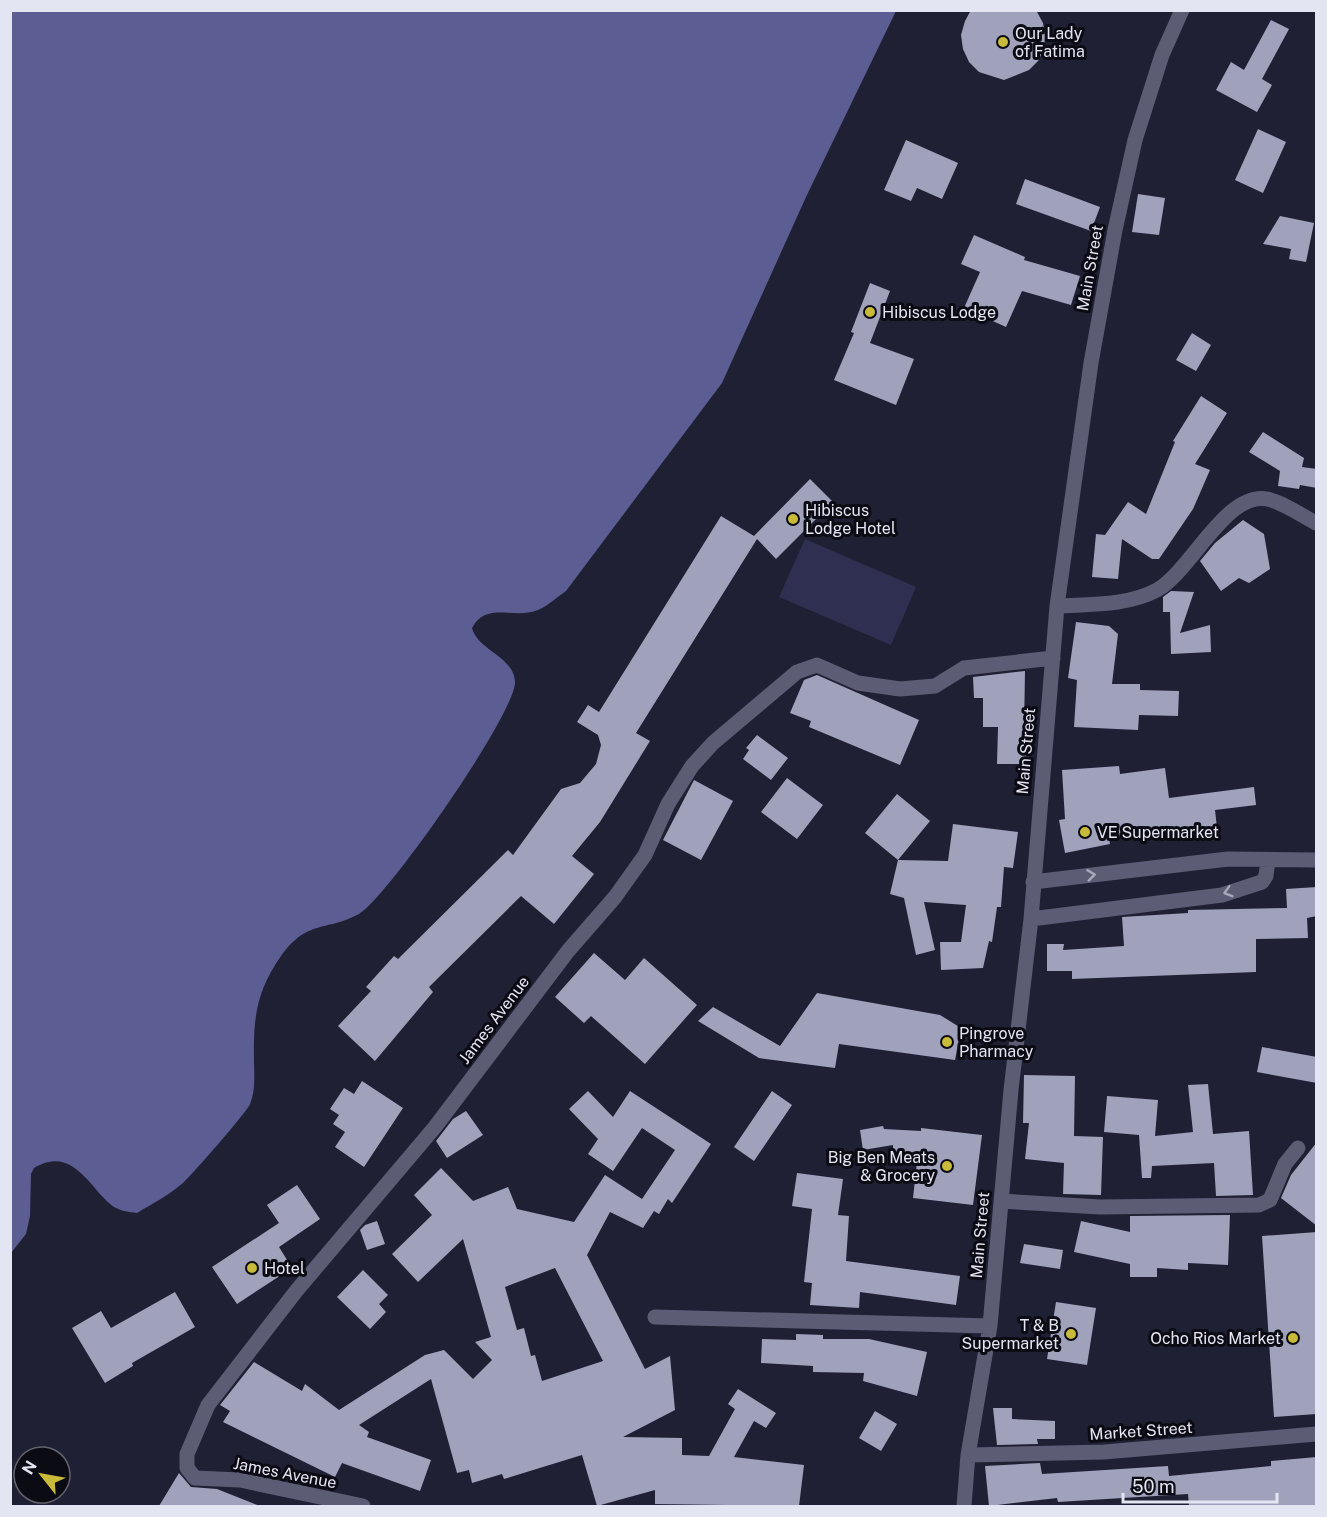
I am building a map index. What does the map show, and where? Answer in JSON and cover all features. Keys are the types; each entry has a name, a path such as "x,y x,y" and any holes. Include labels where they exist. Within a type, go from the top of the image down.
{"street":[{"name":"Main Street","path":"964,1506 968,1455 990,1326 1031,919 1057,606 1091,363 1115,230 1135,140 1162,55 1182,10"},
{"path":"1057,606 1131,600 1158,590 1179,572 1233,508 1252,500 1267,499 1317,523"},
{"name":"James Avenue","path":"363,1506 240,1480 195,1478 187,1468 187,1454 208,1405 247,1353 435,1127 568,951 615,897 645,855 668,804 692,766 713,744 797,672 818,665 858,683 900,689 935,686 964,668 1053,658"},
{"path":"1033,882 1228,859 1317,860"},
{"path":"1031,919 1222,895 1262,882 1266,876 1268,860"},
{"path":"1001,1201 1100,1207 1259,1205 1270,1200 1285,1164 1298,1149"},
{"path":"655,1317 990,1326"},
{"name":"Market Street","path":"968,1455 1104,1452 1256,1441 1317,1434"}],"shaded area":[{"path":"805,539 916,587 891,645 779,597"}],"water":[{"path":"11,10 896,11 806,197 722,383 566,591 538,610 529,613 485,615 472,628 481,642 503,660 513,673 515,682 510,700 495,729 448,804 374,901 359,914 300,936 281,956 267,981 258,1005 254,1044 254,1087 247,1109 183,1183 137,1213 114,1207 71,1165 48,1162 34,1168 31,1174 30,1216 26,1234 11,1253"}],"building":[{"name":"Our Lady of Fatima","path":"971,10 1036,10 1043,23 1045,36 1044,49 1038,61 1029,70 1004,80 979,72 969,62 963,49 961,35"},
{"path":"1271,20 1289,29 1262,79 1272,85 1257,112 1216,90 1231,62 1244,70"},
{"path":"1258,129 1286,142 1263,193 1235,180"},
{"path":"906,140 958,163 942,199 917,188 911,201 884,190"},
{"path":"1025,179 1100,207 1091,231 1016,204"},
{"path":"1138,194 1165,198 1159,235 1132,232"},
{"path":"1280,216 1314,223 1306,262 1289,259 1291,249 1263,244"},
{"path":"974,235 1025,257 1024,260 1080,276 1071,305 1022,291 1006,327 964,308 980,272 961,264"},
{"path":"870,283 890,291 870,343 914,359 896,405 834,380 854,333 851,332"},
{"path":"1192,333 1211,345 1196,371 1176,360"},
{"path":"1201,396 1227,413 1195,464 1210,470 1193,509 1159,559 1152,559 1122,539 1118,579 1092,577 1096,534 1105,535 1128,502 1146,514 1175,442 1173,441"},
{"path":"1263,432 1304,458 1302,467 1317,469 1317,488 1300,485 1299,489 1278,486 1280,471 1249,452"},
{"path":"810,479 833,502 776,559 757,539 636,733 650,741 600,822 572,856 594,874 554,924 521,896 429,987 433,992 375,1061 338,1026 371,991 366,987 394,956 398,959 508,850 513,855 561,789 580,783 596,764 601,745 598,735 577,722 588,705 599,712 721,516 754,536"},
{"path":"1243,520 1264,534 1270,569 1249,583 1239,578 1221,591 1200,561 1215,543"},
{"path":"1171,591 1194,592 1180,633 1210,625 1211,652 1171,654 1170,612 1163,612 1163,597"},
{"path":"1076,622 1109,626 1118,634 1112,684 1140,684 1140,690 1179,691 1178,716 1139,715 1138,730 1074,727 1077,680 1068,678"},
{"path":"1025,671 1024,731 1029,731 1029,764 997,764 998,727 983,727 983,698 974,698 973,677"},
{"path":"817,675 919,720 900,765 809,727 811,721 790,713 804,680"},
{"path":"757,735 788,758 771,780 743,759 749,750 746,748"},
{"path":"1119,766 1120,774 1165,768 1169,798 1254,787 1256,805 1215,810 1217,828 1179,833 1179,828 1109,838 1110,844 1065,853 1059,820 1065,819 1062,770"},
{"path":"787,778 823,805 797,839 761,812"},
{"path":"694,780 733,801 701,860 663,840"},
{"path":"897,794 930,821 898,860 865,833"},
{"path":"953,824 1018,832 1013,868 1004,867 1001,907 997,907 992,942 989,941 983,968 941,970 940,942 961,942 966,905 924,902 935,950 916,955 904,898 890,894 898,860 948,861"},
{"path":"1317,887 1317,916 1307,918 1308,938 1256,939 1256,972 1072,979 1072,971 1047,971 1047,944 1064,944 1063,950 1124,946 1122,917 1188,913 1188,910 1287,908 1286,889"},
{"path":"594,953 625,980 644,958 697,1005 645,1064 591,1016 584,1023 555,997"},
{"path":"817,993 940,1015 961,1028 955,1060 839,1044 835,1068 759,1058 698,1021 713,1007 780,1046"},
{"path":"1262,1047 1317,1057 1317,1083 1257,1072"},
{"path":"1024,1075 1075,1076 1074,1136 1103,1137 1101,1195 1063,1194 1064,1163 1025,1159 1029,1123 1023,1123"},
{"path":"362,1081 403,1108 364,1167 335,1147 345,1132 333,1124 339,1115 330,1109 344,1088 354,1094"},
{"path":"1208,1084 1213,1134 1249,1131 1253,1195 1216,1196 1214,1163 1152,1166 1151,1178 1142,1178 1139,1135 1104,1132 1107,1096 1158,1100 1155,1136 1193,1132 1188,1085"},
{"path":"588,1091 613,1117 630,1091 711,1144 672,1203 668,1199 659,1214 654,1211 643,1228 610,1212 587,1255 645,1369 670,1356 675,1410 623,1437 682,1438 682,1455 709,1456 735,1409 728,1404 738,1389 776,1413 766,1428 754,1421 734,1457 804,1465 799,1506 655,1504 655,1490 597,1506 582,1455 504,1479 502,1474 472,1483 469,1470 457,1473 431,1379 359,1425 369,1432 367,1437 431,1460 420,1491 342,1463 335,1477 223,1422 230,1411 220,1405 254,1362 302,1391 305,1384 339,1410 425,1355 444,1350 473,1379 492,1360 475,1342 491,1337 463,1239 418,1282 392,1254 432,1215 414,1195 441,1168 473,1201 508,1187 517,1209 574,1222 605,1175 642,1199 675,1150 642,1128 613,1171 588,1154 598,1139 569,1109","holes":["555,1268 603,1361 542,1381 535,1355 531,1356 524,1328 517,1330 505,1287"]},
{"path":"772,1091 792,1105 754,1161 734,1147"},
{"path":"466,1111 483,1135 447,1158 436,1141 453,1119"},
{"name":"Big Ben Meats & Grocery","path":"883,1126 884,1129 921,1131 921,1128 982,1135 973,1205 913,1198 918,1153 893,1152 893,1145 863,1150 860,1130"},
{"path":"1317,1142 1317,1226 1281,1198 1291,1175"},
{"path":"797,1173 843,1179 838,1215 849,1216 846,1261 960,1276 956,1305 860,1292 859,1308 810,1305 812,1283 804,1282 812,1209 792,1206"},
{"name":"Hotel","path":"297,1185 320,1219 279,1247 292,1268 237,1304 212,1267 279,1223 267,1205"},
{"path":"1230,1215 1228,1265 1188,1263 1188,1270 1157,1268 1157,1277 1130,1277 1130,1264 1074,1252 1081,1221 1130,1232 1130,1216"},
{"path":"377,1221 385,1244 367,1250 360,1230 365,1225"},
{"name":"Ocho Rios Market","path":"1317,1232 1317,1414 1274,1417 1262,1236"},
{"path":"1024,1244 1063,1250 1060,1269 1020,1263"},
{"path":"363,1270 388,1295 379,1304 386,1312 370,1329 337,1297"},
{"path":"175,1292 195,1327 132,1363 133,1366 105,1383 72,1328 101,1311 111,1328"},
{"name":"T & B Supermarket","path":"1056,1302 1096,1308 1087,1365 1047,1359"},
{"path":"796,1334 823,1335 823,1339 869,1339 927,1352 917,1396 863,1381 864,1373 813,1372 813,1366 761,1363 762,1339 796,1340"},
{"path":"993,1408 1012,1408 1012,1419 1055,1421 1055,1439 1037,1439 1038,1444 997,1445"},
{"path":"875,1411 897,1424 881,1451 859,1438"},
{"path":"1317,1457 1317,1506 1189,1506 1188,1494 1058,1502 1057,1498 989,1506 985,1466 1040,1463 1042,1474 1168,1466 1169,1476 1271,1466 1271,1461"},
{"path":"179,1473 191,1487 217,1489 260,1506 159,1506"}],"place":[{"name":"Our Lady of Fatima","path":"1003,42"},
{"name":"Hibiscus Lodge","path":"870,312"},
{"name":"Hibiscus Lodge Hotel","path":"793,519"},
{"name":"VE Supermarket","path":"1085,832"},
{"name":"Pingrove Pharmacy","path":"947,1042"},
{"name":"Big Ben Meats & Grocery","path":"947,1166"},
{"name":"Hotel","path":"252,1268"},
{"name":"T & B Supermarket","path":"1071,1334"},
{"name":"Ocho Rios Market","path":"1293,1338"}]}
